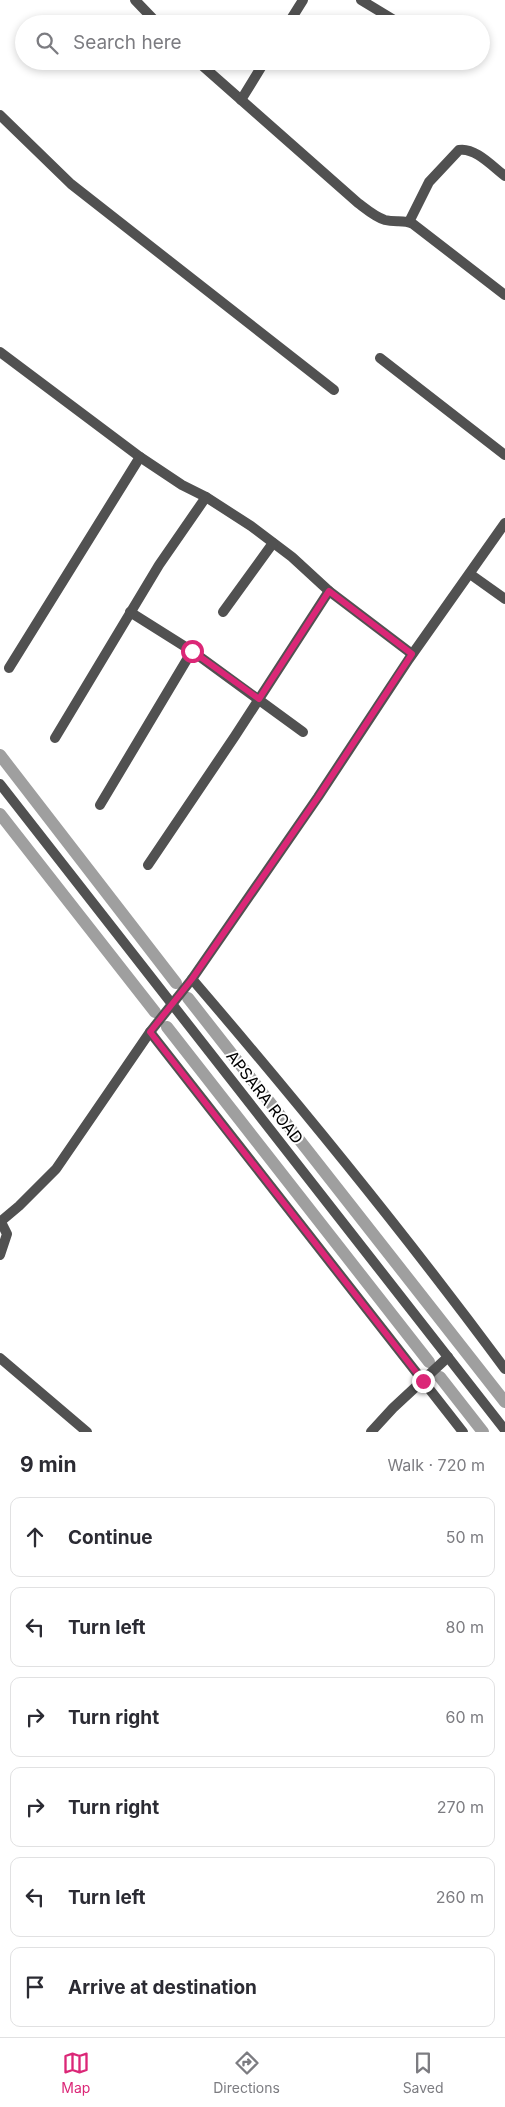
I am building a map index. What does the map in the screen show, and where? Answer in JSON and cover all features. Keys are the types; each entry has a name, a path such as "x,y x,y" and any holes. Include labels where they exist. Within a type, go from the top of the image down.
{"street":[{"path":"135,0 149,15"},
{"path":"294,15 303,0"},
{"path":"361,0 385,15"},
{"path":"207,70 358,203 385,220 408,222 505,295"},
{"path":"241,100 259,70"},
{"path":"0,115 71,184 334,390"},
{"path":"408,222 429,182 459,150 465,148 473,152 505,176"},
{"path":"0,352 140,457 273,543 329,591 412,654"},
{"path":"380,358 505,455"},
{"path":"9,668 140,457"},
{"path":"56,738 130,612 172,545 206,498"},
{"path":"0,1255 6,1234 0,1222 56,1168 150,1032 192,979 318,797 412,654 505,523"},
{"path":"223,612 273,543"},
{"path":"470,574 505,599"},
{"path":"148,865 329,591"},
{"path":"130,612 192,651 303,732"},
{"path":"100,806 192,651"},
{"name":"APSARA ROAD","path":"0,784 505,1430"},
{"path":"192,979 289,1092 441,1283 505,1370"},
{"path":"150,1032 462,1432"},
{"path":"371,1432 393,1408 448,1357"},
{"path":"0,1358 87,1432"}],"waterway":[{"path":"0,755 176,983"},
{"path":"0,814 155,1012"},
{"path":"188,998 505,1402"},
{"path":"167,1027 429,1362"},
{"path":"440,1377 483,1432"}],"route":[{"path":"192,651 259,699 329,591 412,654 318,797 192,979 150,1032 423,1381"}]}
